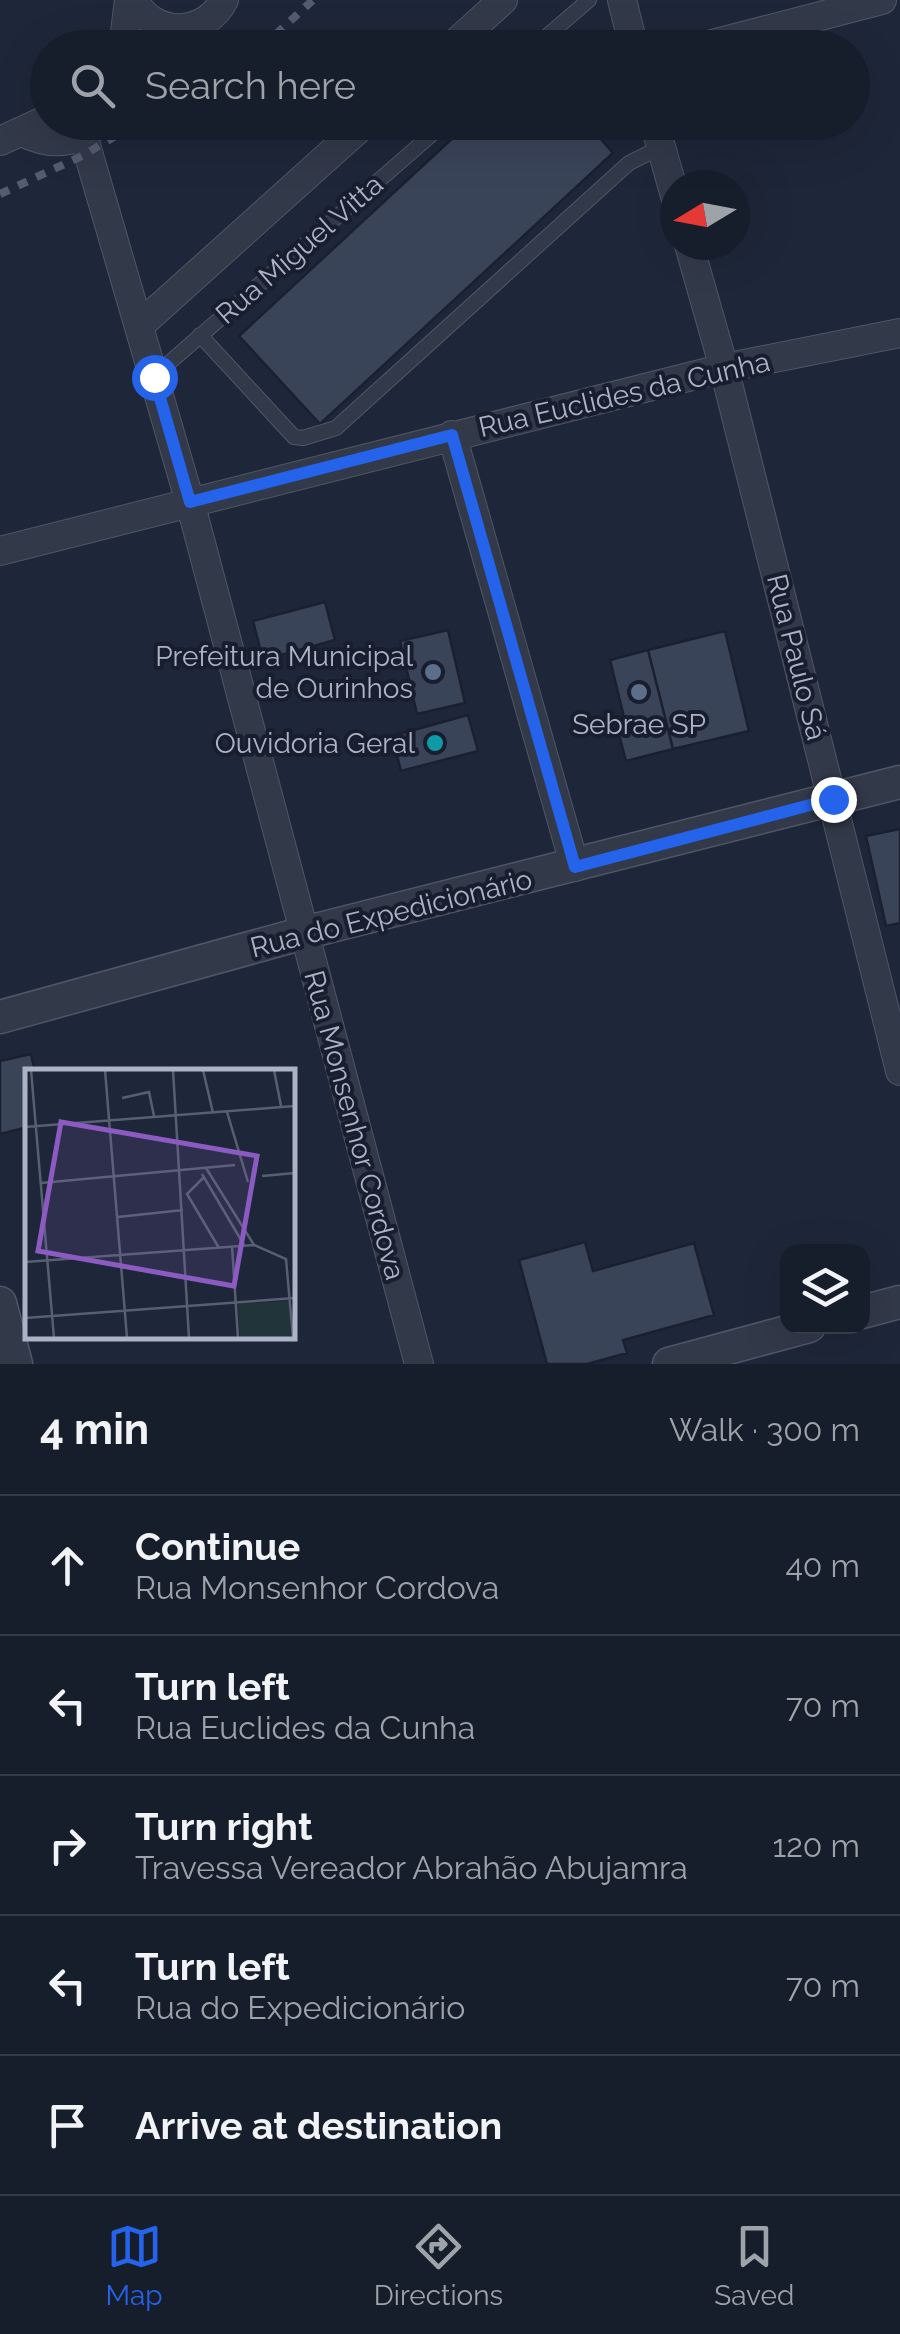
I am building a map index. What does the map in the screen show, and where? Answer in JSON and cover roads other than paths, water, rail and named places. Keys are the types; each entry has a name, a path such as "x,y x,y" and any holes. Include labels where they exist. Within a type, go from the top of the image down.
{"street":[{"path":"131,0 150,20 182,29 210,18 224,0"},
{"path":"126,30 131,0"},
{"path":"470,30 503,0"},
{"path":"622,0 630,30"},
{"path":"766,30 882,0"},
{"path":"33,140 49,143 58,140"},
{"name":"Rua Monsenhor Cordova","path":"94,140 139,326 190,502 419,1364"},
{"name":"Rua Miguel Vitta","path":"139,326 346,140"},
{"path":"659,140 668,170"},
{"name":"Rua Paulo Sá","path":"693,260 724,368 900,1071"},
{"name":"Rua Euclides da Cunha","path":"0,550 724,368 900,333"},
{"path":"452,435 575,867"},
{"name":"Rua do Expedicionário","path":"0,1017 304,933 900,782"},
{"path":"870,1310 900,1302"},
{"path":"0,1303 16,1364"},
{"path":"669,1364 780,1334"}],"lane":[{"path":"555,30 589,0"},
{"name":"Rua Miguel Vitta","path":"154,377 425,140"},
{"path":"200,335 294,437 336,428 654,140"}],"railway":[{"path":"280,30 313,0"},
{"path":"0,194 109,140"}],"place":[{"name":"Prefeitura Municipal de Ourinhos","path":"433,672"},
{"name":"Sebrae SP","path":"639,692"},
{"name":"Ouvidoria Geral","path":"435,743"}]}
